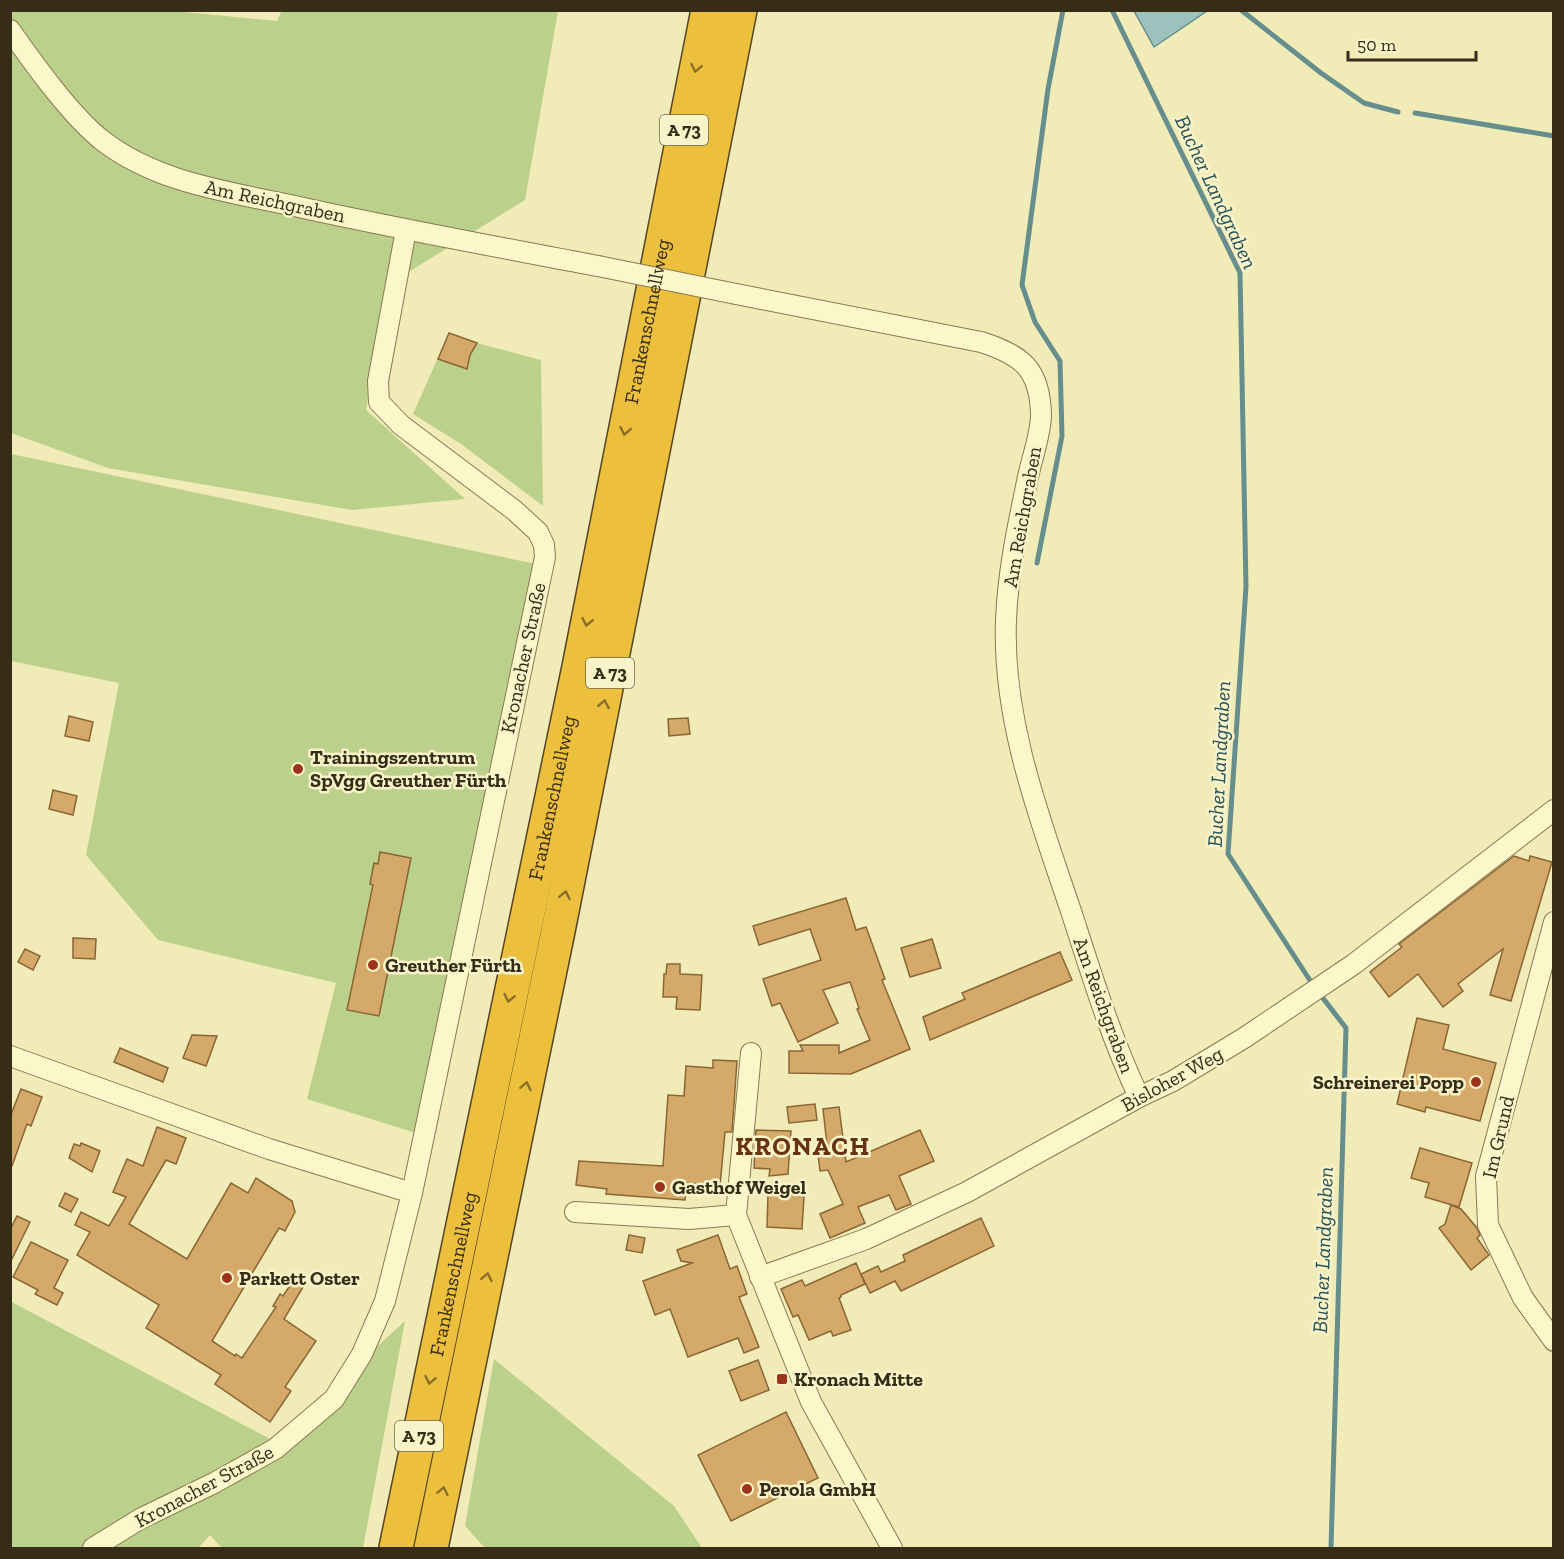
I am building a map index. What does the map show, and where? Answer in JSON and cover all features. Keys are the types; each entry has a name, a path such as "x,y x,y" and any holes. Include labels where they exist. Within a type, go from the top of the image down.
{"highway":[{"name":"Frankenschnellweg","path":"396,1548 581,656 708,10"},
{"name":"Frankenschnellweg","path":"432,1548 588,783 740,10"}],"street":[{"name":"Am Reichgraben","path":"10,30 29,58 79,118 103,141 132,160 165,175 201,186 406,230 981,342 1003,349 1024,362 1039,386 1041,417 1010,565 1006,622 1010,705 1036,807 1119,1054 1139,1097"},
{"name":"Kronacher Straße","path":"93,1548 140,1519 214,1483 275,1449 334,1400 362,1354 385,1301 412,1192 545,557 544,545 538,532 522,517 401,425 379,402 378,381 406,230"},
{"name":"Bisloher Weg","path":"760,1277 866,1239 967,1192 1139,1097 1173,1081 1308,997 1550,812"},
{"name":"Im Grund","path":"1554,922 1486,1176 1488,1225 1523,1298 1554,1341"},
{"path":"751,1053 736,1215 811,1402 892,1548"},
{"path":"10,1056 269,1149 412,1192"},
{"path":"575,1212 689,1219 736,1215"}],"green space":[{"path":"164,10 277,21 282,10 558,11 525,200 389,284 366,410 465,499 352,510 108,468 11,433 11,11"},
{"path":"449,333 541,360 543,506 461,444 413,414"},
{"name":"Trainingszentrum SpVgg Greuther Fürth","path":"11,454 536,564 416,1133 307,1099 336,983 158,940 86,855 119,683 11,661"},
{"path":"10,1301 274,1441 405,1321 363,1548 222,1548 210,1535 198,1548 11,1548"},
{"path":"494,1359 674,1506 702,1548 485,1548 465,1526"}],"water":[{"path":"1134,11 1207,11 1154,47"}],"building":[{"path":"449,333 477,343 470,355 467,369 438,359"},
{"path":"69,716 93,722 89,741 65,736"},
{"path":"688,718 690,734 669,736 668,719"},
{"path":"53,790 77,796 73,815 49,809"},
{"path":"380,852 411,858 379,1016 347,1010 373,885 370,884 374,863 378,864"},
{"path":"1514,856 1529,861 1530,856 1552,862 1511,1001 1490,995 1503,949 1458,984 1463,991 1443,1007 1418,974 1389,997 1370,972 1402,947 1399,944"},
{"path":"846,898 856,930 866,927 885,979 882,980 910,1049 851,1074 789,1073 789,1051 803,1051 800,1045 839,1045 839,1053 870,1040 857,1009 859,1008 850,982 823,990 838,1023 798,1042 780,1003 772,1006 763,979 821,960 810,929 759,945 753,926"},
{"path":"73,938 96,939 95,959 73,958"},
{"path":"932,939 941,968 910,977 901,948"},
{"path":"25,949 40,956 33,970 18,962"},
{"path":"1060,952 1072,980 930,1040 923,1017 965,999 962,993"},
{"path":"667,964 680,964 680,974 702,975 700,1010 676,1009 677,997 663,997"},
{"path":"1417,1018 1449,1025 1443,1049 1496,1063 1480,1121 1426,1107 1425,1112 1397,1104"},
{"path":"192,1035 217,1036 206,1066 183,1058"},
{"path":"120,1048 168,1068 163,1082 114,1062"},
{"path":"713,1060 737,1061 732,1132 725,1132 720,1186 687,1183 685,1200 606,1194 607,1189 576,1185 579,1161 663,1166 668,1095 684,1096 686,1066 713,1068"},
{"path":"21,1089 42,1097 31,1126 27,1124 12,1166 10,1166 10,1117"},
{"path":"815,1104 817,1120 789,1123 787,1107"},
{"path":"839,1107 846,1162 920,1130 934,1161 899,1176 911,1204 896,1210 889,1195 858,1207 865,1223 830,1238 820,1214 843,1204 828,1170 820,1171 817,1146 827,1145 823,1109"},
{"path":"157,1127 186,1138 176,1164 166,1160 129,1224 187,1259 231,1183 248,1193 256,1178 292,1201 295,1212 285,1231 279,1228 212,1341 242,1358 276,1307 273,1306 280,1294 283,1296 293,1281 303,1287 284,1319 316,1341 285,1387 291,1391 270,1422 215,1384 221,1375 146,1328 159,1305 77,1255 90,1232 75,1225 81,1212 109,1226 126,1197 113,1192 127,1159 143,1166"},
{"path":"756,1130 791,1131 788,1174 769,1176 770,1169 754,1168"},
{"path":"81,1143 100,1151 92,1172 69,1158 74,1144 80,1146"},
{"path":"1420,1148 1472,1163 1459,1207 1425,1197 1429,1183 1411,1178"},
{"path":"65,1193 78,1199 71,1212 59,1206"},
{"path":"768,1194 804,1196 802,1229 767,1227"},
{"path":"1451,1205 1461,1209 1477,1228 1480,1235 1477,1238 1489,1255 1471,1270 1439,1228 1445,1224"},
{"path":"17,1216 30,1222 10,1263 10,1230"},
{"path":"981,1218 994,1246 901,1291 895,1281 870,1293 861,1274 878,1266 881,1272 905,1261 903,1255"},
{"path":"629,1235 645,1238 642,1253 626,1250"},
{"path":"718,1235 730,1269 737,1266 747,1294 739,1297 759,1347 744,1353 738,1338 688,1357 670,1309 655,1315 643,1281 692,1263 681,1261 677,1250"},
{"path":"31,1242 68,1260 54,1288 63,1293 57,1305 35,1294 38,1290 13,1277"},
{"path":"856,1263 865,1284 839,1298 851,1330 833,1336 831,1331 809,1340 798,1315 793,1317 781,1289 802,1280 805,1286"},
{"path":"758,1360 769,1390 741,1401 729,1371"},
{"path":"786,1412 818,1478 731,1521 698,1455"}],"waterway":[{"path":"1037,563 1062,436 1060,361 1035,322 1022,285 1048,89 1063,10"},
{"name":"Bucher Landgraben","path":"1112,10 1240,273 1246,587 1228,854 1313,985"},
{"path":"1241,10 1321,73 1364,103 1398,112"},
{"path":"1415,113 1554,136"},
{"name":"Bucher Landgraben","path":"1319,993 1346,1028 1331,1548"}],"place":[{"name":"Trainingszentrum SpVgg Greuther Fürth","path":"298,769"},
{"name":"Greuther Fürth","path":"373,965"},
{"name":"Schreinerei Popp","path":"1476,1082"},
{"name":"Gasthof Weigel","path":"660,1187"},
{"name":"Parkett Oster","path":"227,1278"},
{"name":"Kronach Mitte","path":"782,1379"},
{"name":"Perola GmbH","path":"747,1489"}],"district":[{"name":"KRONACH","path":"803,1146"}]}
